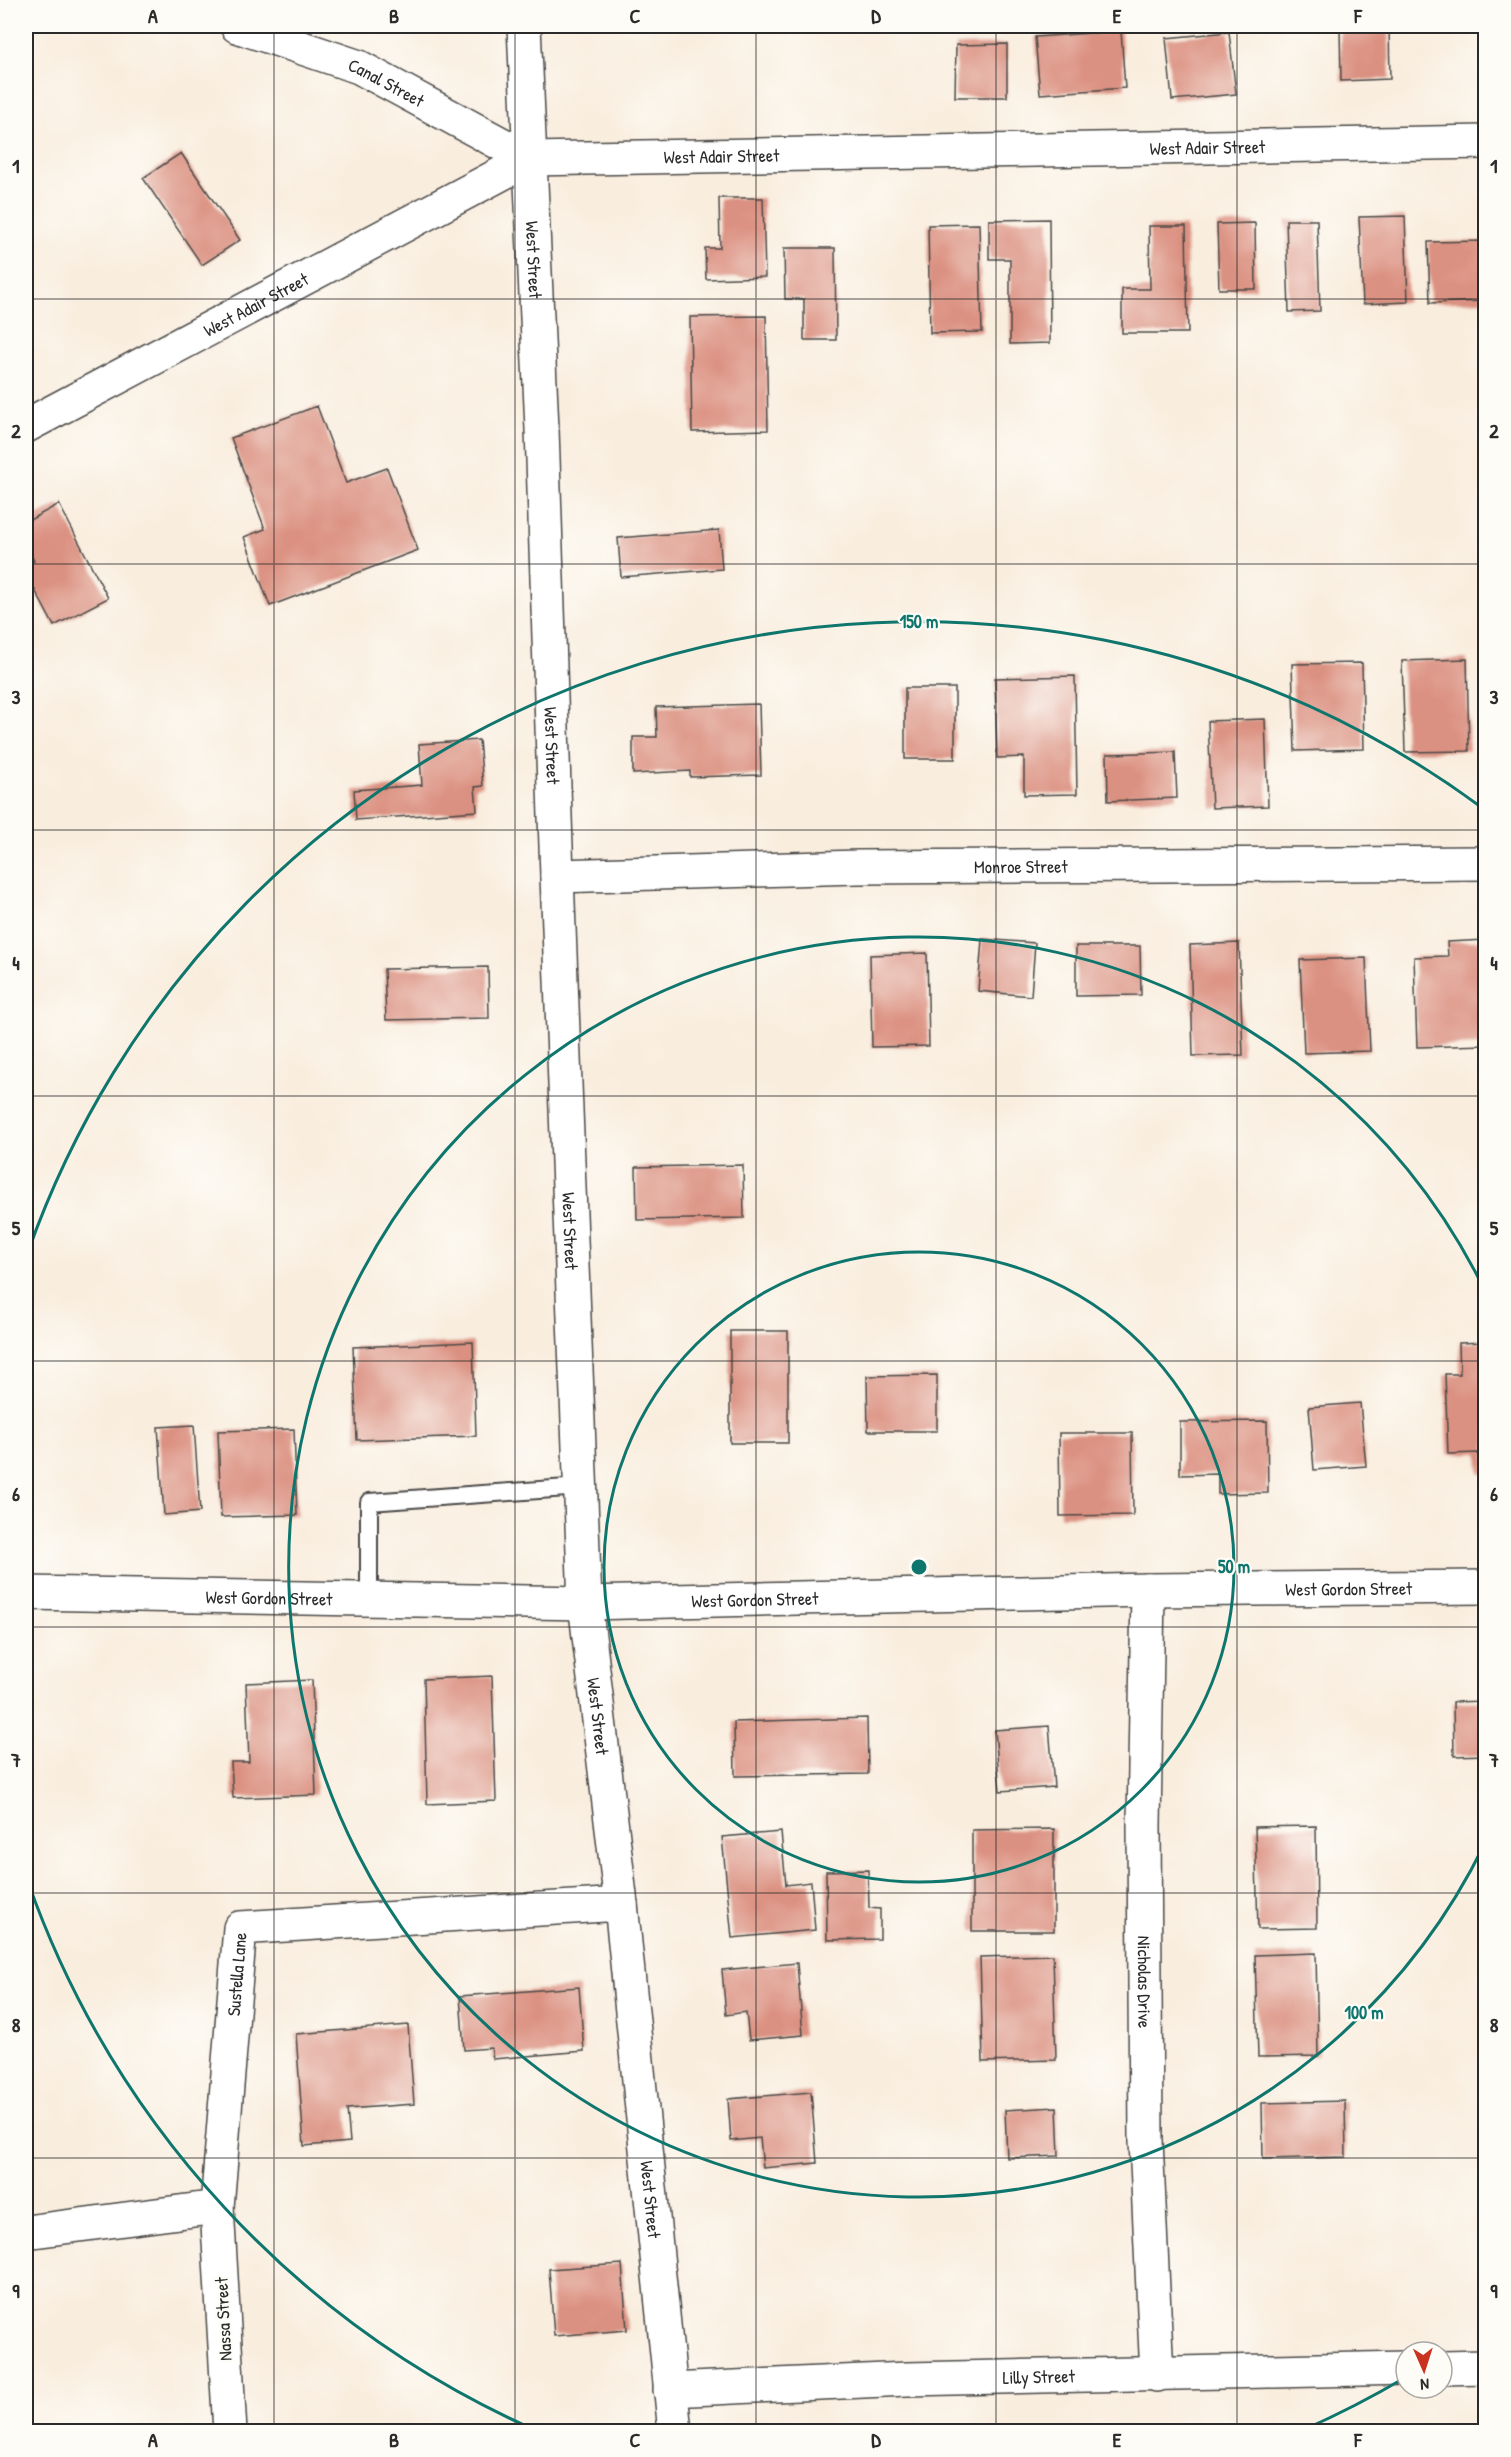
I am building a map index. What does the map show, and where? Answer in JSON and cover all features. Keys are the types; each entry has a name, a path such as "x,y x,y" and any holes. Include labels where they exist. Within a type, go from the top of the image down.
{"street":[{"name":"Canal Street","path":"237,26 358,67 529,159"},
{"name":"West Street","path":"524,26 542,429 585,1603 621,1904 675,2432"},
{"name":"West Adair Street","path":"26,426 529,159 1485,142"},
{"name":"Monroe Street","path":"557,876 858,867 1485,863"},
{"name":"West Gordon Street","path":"26,1593 585,1603 1148,1590 1485,1587"},
{"name":"Nicholas Drive","path":"1148,1590 1144,1826 1146,2129 1157,2374"},
{"name":"Sustella Lane","path":"217,2207 240,1928 621,1904"},
{"path":"26,2232 217,2207"},
{"name":"Nassa Street","path":"217,2207 230,2432"},
{"path":"1454,2368 1485,2367"},
{"name":"Lilly Street","path":"670,2390 907,2379 1394,2368"}],"lane":[{"path":"369,1600 369,1502 581,1487"}],"building":[{"path":"1389,26 1390,79 1341,81 1340,28"},
{"path":"1121,31 1125,88 1040,94 1035,37"},
{"path":"1229,32 1236,94 1172,100 1166,38"},
{"path":"1007,44 1007,97 955,97 956,45"},
{"path":"181,153 240,240 202,265 143,178"},
{"path":"719,198 763,198 765,277 706,279 705,248 720,248"},
{"path":"1405,216 1408,302 1363,304 1359,217"},
{"path":"1049,219 1050,343 1010,344 1010,259 989,259 989,220"},
{"path":"1286,220 1317,220 1320,311 1289,312"},
{"path":"1255,223 1256,289 1219,289 1217,224"},
{"path":"979,224 982,332 930,333 928,225"},
{"path":"1149,226 1186,226 1188,333 1122,333 1122,289 1150,289"},
{"path":"1486,241 1486,301 1430,303 1428,242"},
{"path":"784,248 835,248 836,340 804,340 804,299 785,299"},
{"path":"766,316 768,430 692,432 690,317"},
{"path":"317,406 346,483 387,468 418,550 270,606 244,537 265,529 231,438"},
{"path":"59,504 108,598 54,626 26,573 26,566 34,561 26,545 26,522"},
{"path":"719,530 722,569 621,577 618,538"},
{"path":"1467,659 1469,751 1405,752 1402,661"},
{"path":"1362,663 1364,749 1295,751 1292,664"},
{"path":"1075,676 1077,794 1024,795 1024,757 997,758 995,678"},
{"path":"905,688 955,688 955,759 905,759"},
{"path":"759,704 761,775 690,777 690,771 633,774 633,737 657,737 656,707"},
{"path":"1265,719 1268,806 1212,808 1208,721"},
{"path":"479,740 483,786 475,787 477,811 356,820 354,790 422,785 419,744"},
{"path":"1175,752 1177,798 1108,801 1107,754"},
{"path":"982,939 1035,943 1031,996 978,991"},
{"path":"1486,940 1486,1045 1417,1047 1414,957 1448,956 1447,942"},
{"path":"1239,943 1243,1055 1193,1056 1190,945"},
{"path":"1076,946 1140,946 1141,995 1076,996"},
{"path":"927,953 929,1046 872,1047 870,955"},
{"path":"1366,958 1370,1051 1304,1053 1300,960"},
{"path":"488,967 489,1018 386,1020 384,969"},
{"path":"743,1165 744,1218 637,1220 636,1167"},
{"path":"730,1331 788,1331 788,1443 730,1443"},
{"path":"473,1342 476,1436 357,1440 353,1347"},
{"path":"1486,1342 1486,1473 1479,1473 1478,1453 1448,1454 1445,1374 1460,1374 1459,1343"},
{"path":"937,1375 937,1431 868,1431 867,1376"},
{"path":"1360,1403 1366,1466 1314,1470 1309,1407"},
{"path":"1267,1421 1268,1493 1218,1494 1218,1474 1180,1475 1180,1422"},
{"path":"194,1425 200,1512 164,1515 158,1427"},
{"path":"294,1429 297,1515 221,1517 218,1431"},
{"path":"1059,1433 1132,1433 1133,1515 1060,1516"},
{"path":"492,1676 496,1801 427,1804 424,1679"},
{"path":"312,1680 316,1795 233,1798 231,1762 249,1762 246,1683"},
{"path":"1486,1701 1486,1755 1454,1756 1453,1702"},
{"path":"867,1718 868,1774 735,1776 734,1722"},
{"path":"1049,1726 1054,1787 1000,1791 995,1730"},
{"path":"1316,1826 1317,1928 1258,1929 1255,1827"},
{"path":"1054,1829 1054,1931 972,1931 972,1830"},
{"path":"781,1832 786,1885 811,1882 815,1930 732,1938 722,1837"},
{"path":"868,1870 869,1908 880,1909 880,1939 827,1940 826,1871"},
{"path":"1316,1953 1318,2056 1258,2057 1255,1955"},
{"path":"1053,1955 1056,2060 983,2062 980,1957"},
{"path":"797,1963 803,2035 749,2040 746,2012 726,2015 722,1970"},
{"path":"579,1987 584,2051 493,2059 491,2048 464,2050 460,1996"},
{"path":"408,2025 414,2104 347,2109 350,2142 304,2146 296,2034"},
{"path":"811,2092 817,2163 763,2168 760,2138 731,2141 728,2099"},
{"path":"1345,2101 1346,2157 1263,2159 1262,2103"},
{"path":"1057,2107 1059,2156 1007,2158 1005,2110"},
{"path":"622,2264 627,2330 554,2336 549,2269"}]}
